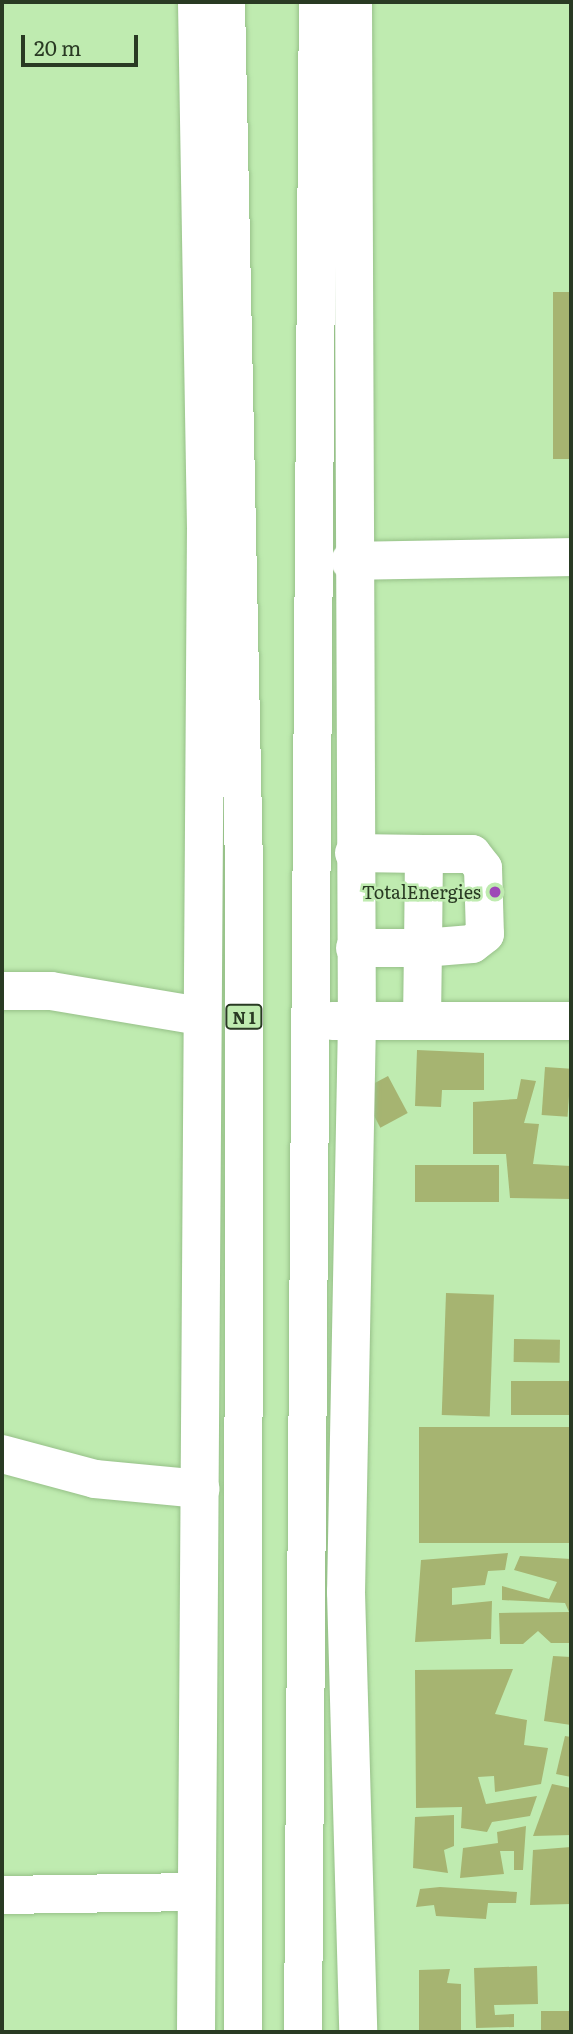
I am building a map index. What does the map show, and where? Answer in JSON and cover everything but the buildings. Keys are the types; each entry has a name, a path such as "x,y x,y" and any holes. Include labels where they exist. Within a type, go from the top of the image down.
{"main road":[{"path":"196,2032 201,1489 200,1016 206,529 197,2"},
{"name":"N 1","path":"226,2 244,870 243,2032"},
{"path":"303,2032 304,1492 318,2"},
{"path":"353,2 350,561 357,1021 346,1592 358,2032"},
{"path":"350,561 571,557"},
{"path":"354,853 472,854 484,867 485,933 472,944 422,948 355,948"},
{"path":"422,1020 424,853"},
{"path":"2,991 51,991 200,1016"},
{"path":"310,1021 571,1021"},
{"path":"2,1454 82,1476 201,1489"},
{"path":"243,1491 304,1492"},
{"path":"2,1895 196,1892"}],"place":[{"name":"TotalEnergies","path":"495,892"}]}
